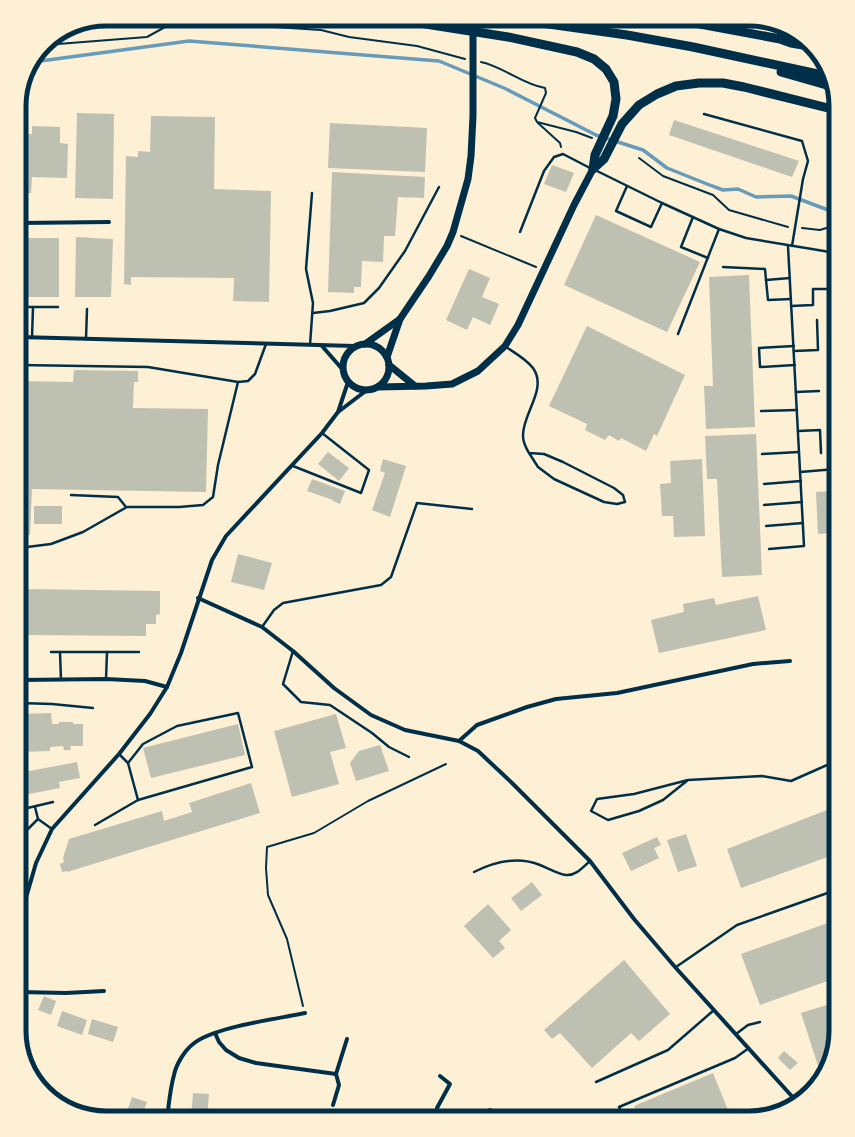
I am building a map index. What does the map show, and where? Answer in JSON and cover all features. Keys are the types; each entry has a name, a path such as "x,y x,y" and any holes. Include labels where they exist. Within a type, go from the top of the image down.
{"highway":[{"path":"438,26 508,37 578,52 594,59 606,69 614,82 616,99 613,116 595,155 593,169"},
{"path":"562,26 693,47 823,75"},
{"path":"710,26 780,39 800,44"},
{"path":"693,47 826,85"},
{"path":"593,169 604,159 622,124 639,105 657,94 676,86 699,83 723,83 829,108"}],"street":[{"path":"378,387 387,377 388,361 400,319 447,246 453,232 468,178 471,156 473,116 473,26"},
{"path":"322,346 342,370 348,382 353,387 360,390 378,387 439,386 452,384 485,365 506,346 518,325 543,270 593,169"},
{"path":"26,223 109,222"},
{"path":"26,338 355,346 365,344 400,319"},
{"path":"365,344 378,347 388,361 415,386"},
{"path":"342,370 345,356 349,350 355,346"},
{"path":"338,412 348,382"},
{"path":"26,898 36,863 52,829 119,754 150,714 167,687 181,653 198,598 212,560 226,536 293,466 338,412 367,390"},
{"path":"198,598 262,627 293,650 334,688 371,715 405,730 459,741 478,751 512,782 590,862 634,919 675,967 793,1097"},
{"path":"459,741 477,726 527,707 556,699 617,693 753,664 790,662"},
{"path":"26,680 106,679 145,681 167,687"},
{"path":"26,992 104,991"},
{"path":"168,1111 174,1075 182,1058 192,1044 209,1035 241,1026 305,1013"},
{"path":"215,1034 219,1042 226,1050 239,1058 256,1063 336,1074"},
{"path":"333,1105 339,1085 336,1074 347,1039"},
{"path":"438,1111 437,1108 450,1084 440,1076"}],"lane":[{"path":"704,114 802,141 808,161 795,223 792,246"},
{"path":"520,232 544,171 554,157 563,154 662,203 719,229 746,238 829,252"},
{"path":"628,186 616,211 651,227 662,203"},
{"path":"313,313 330,311 364,303 379,288 401,257 439,187"},
{"path":"310,345 313,303 306,269 312,193"},
{"path":"693,217 681,247 708,258"},
{"path":"678,334 719,229"},
{"path":"769,549 804,546 788,246"},
{"path":"723,267 765,269 768,300 791,299"},
{"path":"766,280 790,278"},
{"path":"791,306 813,305 813,289 829,288"},
{"path":"26,307 58,307"},
{"path":"32,338 33,307"},
{"path":"86,339 87,309"},
{"path":"794,350 818,350 817,320"},
{"path":"26,365 148,367 238,382 248,381 255,374 266,344"},
{"path":"506,346 529,363 538,379 533,401 523,430 524,444 529,454 538,467 554,479 604,502 617,504 625,502 623,495 614,488 544,454 529,454"},
{"path":"794,346 758,348 760,367 795,365"},
{"path":"26,547 51,544 83,532 127,507 179,507 204,505 213,497 218,465 238,382"},
{"path":"796,392 819,391"},
{"path":"761,411 797,410"},
{"path":"798,431 820,430 821,452"},
{"path":"293,466 361,493 369,470 322,433"},
{"path":"762,454 799,452"},
{"path":"800,472 829,470"},
{"path":"764,484 801,481"},
{"path":"71,495 118,497 127,507"},
{"path":"764,505 802,502"},
{"path":"262,627 274,610 284,603 381,585 391,577 417,503 472,509"},
{"path":"766,526 803,524"},
{"path":"293,650 283,684 301,702 330,705 372,733 389,747 409,757"},
{"path":"50,652 139,652"},
{"path":"60,652 61,680"},
{"path":"106,679 107,652"},
{"path":"26,703 93,708"},
{"path":"95,825 138,800 252,767 238,713 177,726 143,744 128,763"},
{"path":"119,754 128,763 138,800"},
{"path":"688,780 662,800 639,811 608,820 591,811 597,799 634,794 688,780 762,776 791,781 829,764"},
{"path":"26,809 53,802"},
{"path":"35,807 38,819 52,829"},
{"path":"26,830 38,819"},
{"path":"474,872 488,865 504,861 519,860 536,864 566,875 578,873 590,862"},
{"path":"675,967 737,925 829,892"},
{"path":"596,1082 668,1050 714,1010"},
{"path":"736,1034 748,1025 760,1022"},
{"path":"621,1111 620,1107 735,1058 749,1048"}],"path":[{"path":"56,44 147,37 167,26"},
{"path":"257,26 321,30 349,37 417,46 468,60"},
{"path":"476,61 499,68 537,87 545,88 546,93 535,118 537,122 560,143 563,154"},
{"path":"537,122 576,132 594,140"},
{"path":"639,158 663,176 713,195 729,210 785,226 820,230 829,227"},
{"path":"453,232 543,270"},
{"path":"305,1013 287,939 268,895 266,868 267,847 314,833 368,801 446,764"}],"building":[{"path":"77,113 114,114 113,199 75,198"},
{"path":"151,116 215,117 214,189 271,191 269,302 233,301 234,278 131,277 131,285 124,284 126,156 138,157 138,151 150,152"},
{"path":"674,120 799,161 792,177 669,135"},
{"path":"330,123 427,128 425,172 328,168"},
{"path":"32,126 60,127 60,143 68,144 67,178 32,177 31,193 26,193 26,134 32,134"},
{"path":"552,165 574,173 566,192 544,184"},
{"path":"332,172 425,177 424,198 398,197 395,236 384,236 383,262 362,261 361,287 354,287 354,293 328,292"},
{"path":"596,215 700,262 667,332 564,285"},
{"path":"76,237 113,239 111,297 75,297"},
{"path":"26,238 59,238 59,297 26,297"},
{"path":"469,269 490,278 482,297 499,304 490,325 473,317 467,330 446,320"},
{"path":"749,275 755,427 706,429 704,386 713,386 709,277"},
{"path":"587,326 685,375 657,436 654,434 646,451 621,438 619,441 609,435 605,440 585,430 587,424 549,406"},
{"path":"74,370 138,371 138,382 134,382 133,408 208,409 206,492 32,489 30,535 26,535 26,381 73,382"},
{"path":"756,434 762,575 722,577 717,479 707,479 705,436"},
{"path":"328,452 349,468 339,481 318,464"},
{"path":"383,459 406,466 390,517 372,510 385,473 380,471"},
{"path":"702,459 705,536 674,537 673,516 662,516 660,484 671,483 670,461"},
{"path":"312,479 345,491 340,504 307,491"},
{"path":"829,491 829,533 818,534 816,492"},
{"path":"34,506 62,506 62,524 34,524"},
{"path":"238,554 272,563 264,590 231,582"},
{"path":"26,589 160,591 160,614 156,615 156,624 146,624 146,636 26,635"},
{"path":"758,596 766,630 659,653 651,620 684,612 683,604 714,598 716,605"},
{"path":"51,713 52,724 59,724 59,722 73,722 73,724 83,724 83,746 70,746 71,750 64,750 63,746 50,747 50,751 26,752 26,714"},
{"path":"336,714 346,748 330,752 339,784 292,797 274,731"},
{"path":"238,724 245,755 151,778 143,748"},
{"path":"380,745 389,771 356,781 350,763 359,751"},
{"path":"77,762 80,778 59,782 60,788 26,795 26,772"},
{"path":"251,783 260,813 67,872 62,872 60,864 64,862 63,858 69,839 162,811 164,821 192,812 189,803"},
{"path":"827,810 829,816 829,857 741,888 727,849"},
{"path":"686,834 697,866 678,872 667,840"},
{"path":"657,837 661,845 654,848 659,858 631,871 622,853"},
{"path":"532,882 542,895 521,911 511,898"},
{"path":"488,904 511,930 499,941 505,948 493,958 464,926"},
{"path":"829,923 829,980 760,1005 741,954"},
{"path":"624,960 670,1014 639,1041 631,1033 592,1068 560,1033 552,1039 544,1030"},
{"path":"44,996 56,1001 51,1015 38,1010"},
{"path":"829,1004 829,1036 825,1057 819,1069 801,1013"},
{"path":"62,1011 87,1020 82,1035 57,1026"},
{"path":"92,1019 118,1027 113,1042 88,1034"},
{"path":"784,1051 798,1063 790,1070 778,1058"},
{"path":"713,1073 728,1111 636,1111 634,1106"},
{"path":"193,1093 209,1094 208,1111 192,1111"},
{"path":"132,1097 147,1102 144,1111 127,1111"}],"waterway":[{"path":"41,61 189,41 439,61 504,88 596,135 643,150 667,168 707,184 723,190 738,189 756,197 791,196 829,210"}]}
